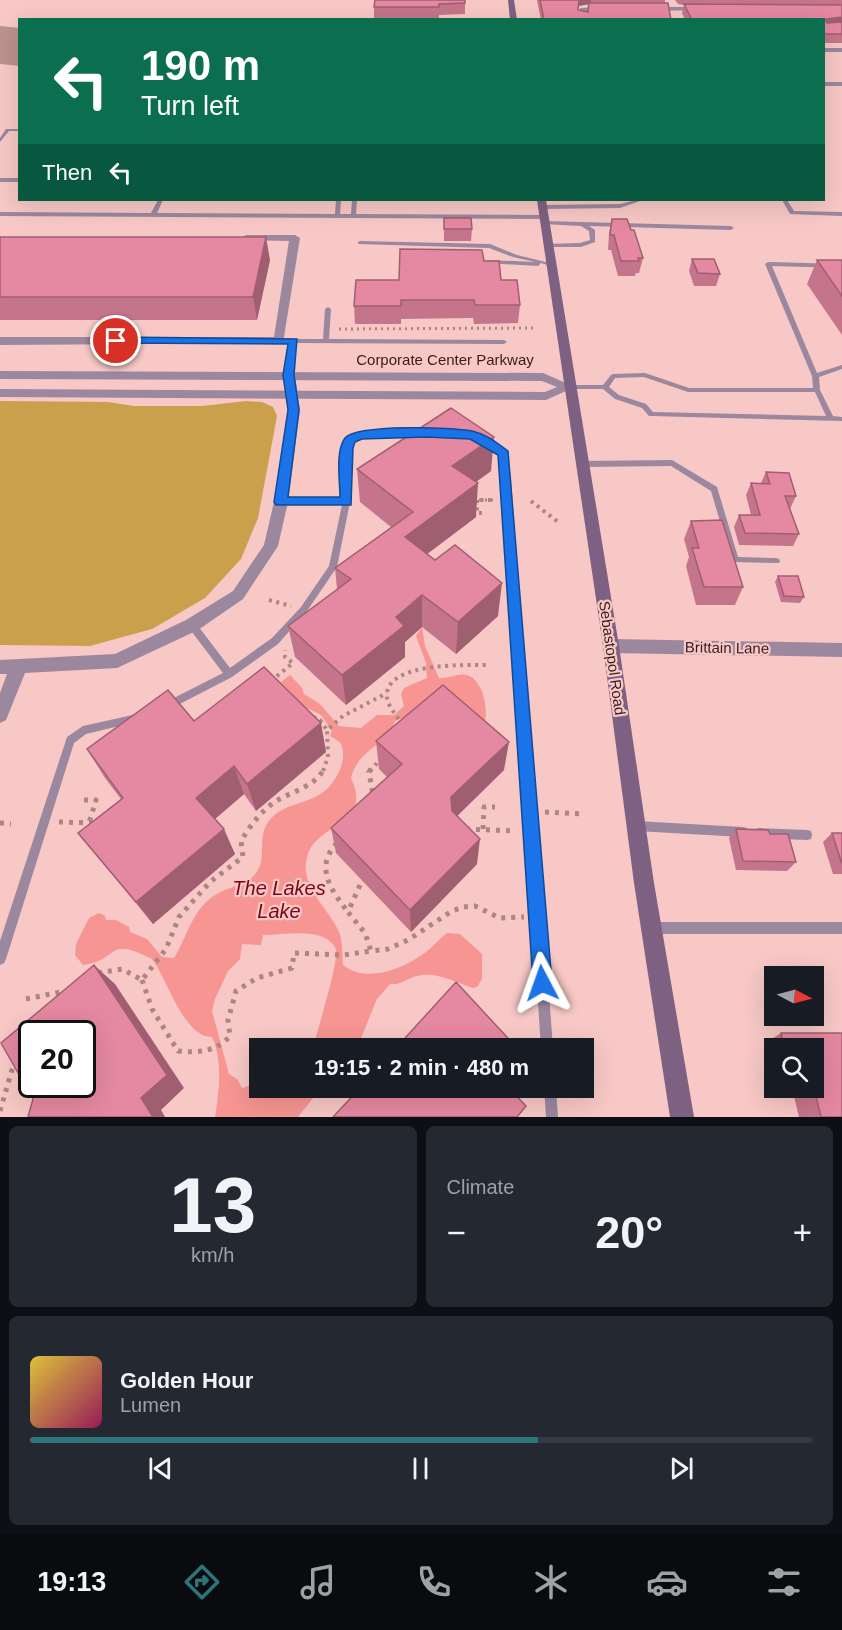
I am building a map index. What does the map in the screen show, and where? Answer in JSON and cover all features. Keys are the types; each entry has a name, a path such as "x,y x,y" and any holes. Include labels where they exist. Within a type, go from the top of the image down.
{"main road":[{"path":"511,0 514,18"},
{"name":"Sebastopol Road","path":"543,211 611,646 651,928 682,1117"}],"street":[{"path":"582,18 582,9 615,9"},
{"path":"637,9 713,9"},
{"path":"825,50 842,50"},
{"path":"825,84 842,84"},
{"path":"0,340 279,341 295,238 236,238"},
{"name":"Corporate Center Parkway","path":"0,375 543,377 569,387"},
{"path":"0,667 18,668 117,661 192,625 238,595 271,546 294,410 288,375"},
{"path":"0,393 546,396 569,387"},
{"name":"Brittain Lane","path":"611,646 842,650"},
{"path":"0,715 18,668"}],"lane":[{"path":"0,141 8,130 18,130"},
{"path":"0,180 18,180"},
{"path":"153,215 160,201"},
{"path":"337,216 339,201"},
{"path":"353,216 355,201"},
{"path":"0,214 353,216 543,211 620,206 637,201"},
{"path":"786,201 792,213 842,214"},
{"path":"543,211 579,223 592,230 592,240 581,245 548,245"},
{"path":"579,223 731,228"},
{"path":"360,243 490,246 515,256 551,264"},
{"path":"478,262 551,264"},
{"path":"831,419 817,390 814,376 768,264 842,266"},
{"path":"326,342 328,309"},
{"path":"279,341 504,342"},
{"path":"288,375 293,341"},
{"path":"814,376 842,367"},
{"path":"605,387 613,376 645,375 688,390 817,390"},
{"path":"569,387 605,387 617,397 644,406 651,414 842,419"},
{"path":"0,959 70,740 83,730 150,714 201,691 275,641 316,592 333,567 346,502 347,448 350,440 371,434 436,433"},
{"path":"471,435 484,440 504,454 546,1038"},
{"path":"582,464 672,464 714,489 735,560 776,561"},
{"path":"280,502 346,502"},
{"path":"192,625 229,674"},
{"path":"636,826 807,835"},
{"path":"651,928 842,928"},
{"path":"551,1098 552,1117"}],"path":[{"path":"338,335 339,327 534,328"},
{"path":"468,500 496,500"},
{"path":"477,500 477,513 483,513"},
{"path":"531,501 558,522"},
{"path":"269,600 292,606"},
{"path":"274,690 266,683 294,663 284,653 293,641"},
{"path":"405,729 387,693 388,683 401,675 425,669 458,663 488,664"},
{"path":"328,729 337,721 387,693"},
{"path":"142,980 163,953 179,917 210,882 243,857 241,842 261,814 275,801 308,785 326,770 330,755 328,729 320,720 309,715"},
{"path":"372,799 369,772 384,756"},
{"path":"84,800 96,800 89,823"},
{"path":"483,829 484,807 495,807"},
{"path":"544,812 585,814"},
{"path":"58,822 100,823"},
{"path":"0,823 11,824"},
{"path":"463,829 516,831"},
{"path":"345,837 328,852 324,869 327,884 365,933 371,951"},
{"path":"348,912 360,885"},
{"path":"94,976 101,971 122,969 142,980 147,1001 178,1051 192,1053 224,1044 230,1035 228,1020 236,991 257,978 292,968 294,953 344,955 384,951 443,919 451,910 471,906 483,908 499,918 537,918"},
{"path":"26,999 45,997 70,988"},
{"path":"0,1111 17,1054"}],"shaded area":[{"path":"0,401 202,406 246,401 262,402 273,407 277,416 258,518 241,559 205,598 152,629 90,646 0,645"}],"water":[{"name":"The Lakes Lake","path":"422,627 425,646 439,678 467,675 478,683 484,697 486,712 484,725 405,717 395,721 391,730 366,753 355,768 351,778 356,794 355,806 341,823 320,837 312,846 307,857 307,878 316,897 339,932 343,965 352,970 372,974 393,970 422,955 447,933 460,934 482,954 482,979 477,987 473,988 431,975 417,976 397,984 390,984 377,999 361,1038 316,1038 334,968 336,949 334,945 323,937 301,933 263,935 261,945 242,944 240,959 228,971 212,1011 229,1074 237,1079 242,1088 249,1086 249,1098 313,1098 298,1117 215,1117 219,1066 212,1037 202,1035 185,1018 152,959 137,952 120,949 103,959 83,965 75,955 76,944 89,918 99,913 105,916 106,920 116,920 129,927 130,932 147,939 162,957 174,958 194,918 205,903 217,894 247,881 256,873 261,861 263,834 269,821 285,808 323,792 339,773 343,757 340,742 330,736 332,731 321,715 305,707 281,682 290,675 302,688 304,694 320,704 339,726 361,728 377,715 394,715 404,706 401,694 404,688 427,678 426,663 416,636"}],"building":[{"path":"375,0 465,0 465,3 439,4 439,7 374,7"},
{"path":"540,0 579,0 578,10 588,12 589,3 668,3 671,18 544,18"},
{"path":"684,4 842,5 842,17 825,19 691,18"},
{"path":"825,19 827,23 842,22 842,34 825,34"},
{"path":"444,218 471,218 472,229 444,229"},
{"path":"612,219 627,219 631,230 634,230 643,258 638,258 639,261 621,261 614,235 610,235"},
{"path":"0,237 266,237 253,297 0,297"},
{"path":"400,249 482,250 484,261 499,261 501,280 517,280 520,305 475,305 474,300 401,300 401,306 354,306 356,280 399,280"},
{"path":"692,259 714,259 720,274 698,273"},
{"path":"817,260 842,260 842,296"},
{"path":"451,408 494,437 452,466 478,483 405,537 435,560 455,545 502,583 458,622 422,595 396,617 404,626 342,675 288,626 351,579 335,568 413,512 357,469"},
{"path":"766,472 789,473 796,496 785,496 799,534 745,533 739,515 760,515 751,483 770,484"},
{"path":"722,520 743,587 704,587 692,548 699,548 691,521"},
{"path":"778,576 798,576 804,597 784,596"},
{"path":"264,667 321,723 247,784 234,766 196,798 224,829 136,902 78,833 123,798 87,749 168,690 194,721"},
{"path":"443,685 509,742 451,797 452,811 480,839 410,910 331,828 402,764 376,741"},
{"path":"736,829 768,830 770,834 788,834 796,862 743,861"},
{"path":"832,833 842,833 842,864"},
{"path":"94,965 167,1075 141,1098 153,1117 28,1117 33,1099 96,1098 96,1020 28,1020"},
{"path":"456,982 508,1038 405,1038"},
{"path":"18,1029 18,1073 1,1043"},
{"path":"781,1033 842,1033 842,1117 821,1117 816,1098 824,1098 824,1038 782,1038"},
{"path":"351,1098 518,1098 526,1106 517,1117 333,1117"}],"runway":[{"path":"0,45 18,47"}],"route":[{"path":"116,341 293,341 288,375 294,410 280,502 320,500 346,502 347,448 350,440 360,435 455,433 471,435 484,440 504,454 542,983"}]}
